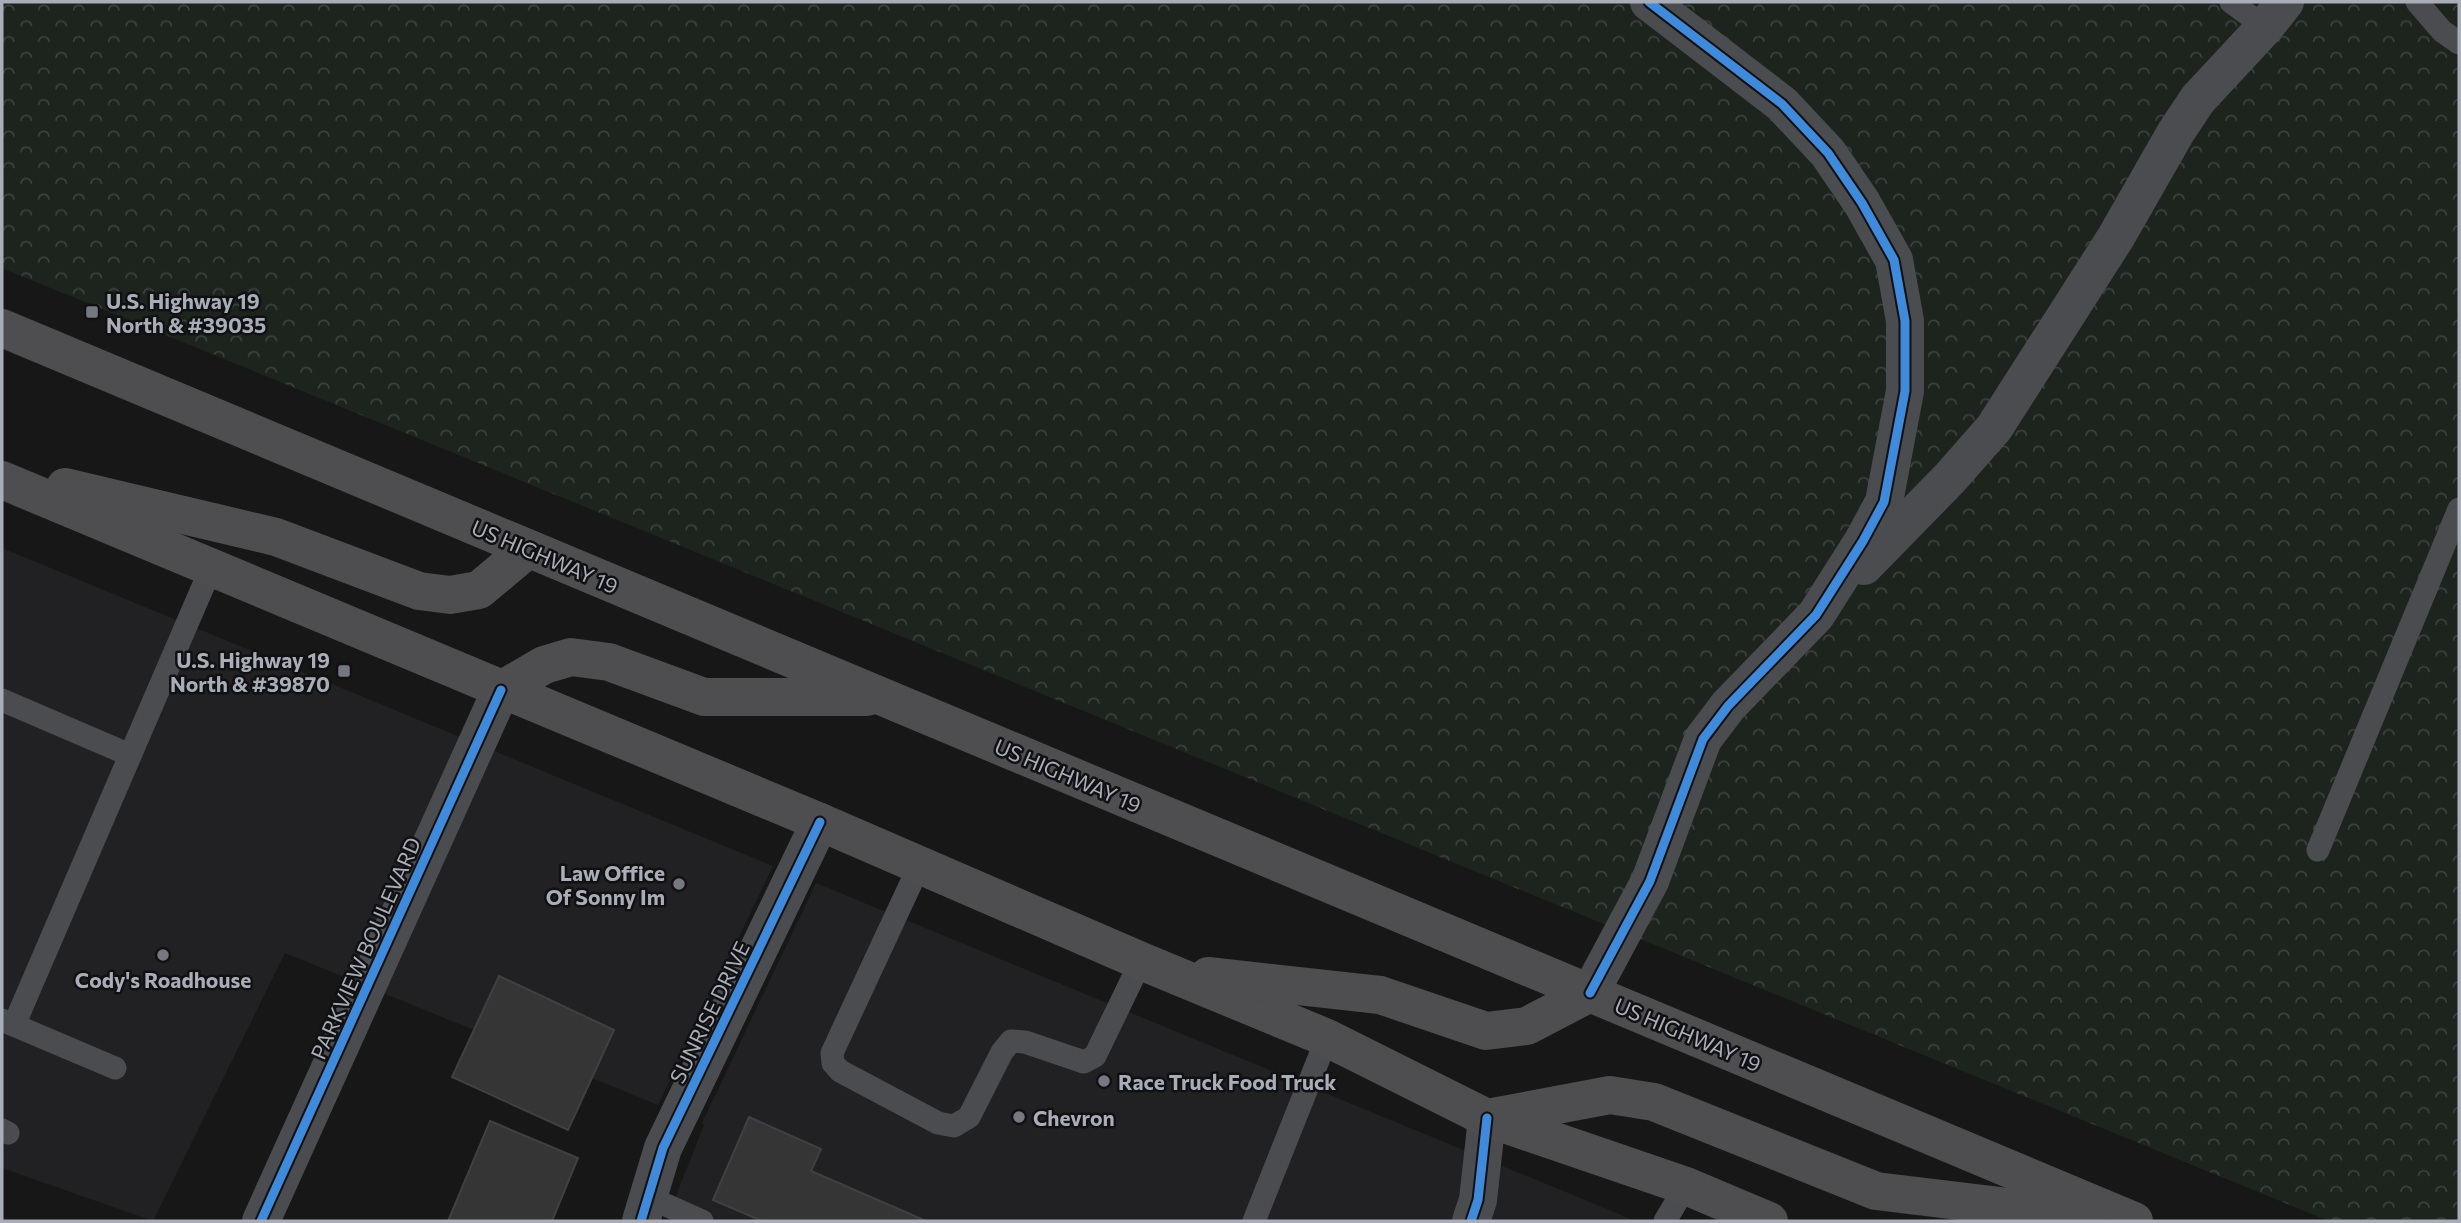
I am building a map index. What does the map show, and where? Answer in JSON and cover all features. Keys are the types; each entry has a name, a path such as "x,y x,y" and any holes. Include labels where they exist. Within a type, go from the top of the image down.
{"highway":[{"name":"US HIGHWAY 19","path":"2,328 2134,1221"},
{"path":"2,472 276,537 419,591 450,595 479,590 528,549"},
{"path":"2,480 920,864 1153,966 1327,1038 1487,1118 1686,1186 1769,1221"},
{"path":"501,690 544,665 571,657 608,662 704,697 883,697"},
{"path":"1153,966 1380,995 1486,1031 1527,1026 1590,993"},
{"path":"1487,1118 1610,1095 1654,1102 1875,1191 2123,1221"}],"street":[{"path":"1649,2 1782,104 1828,153 1863,204 1894,260 1905,321 1905,391 1884,502 1863,541 1816,615"},
{"path":"1590,993 1650,881 1703,738 1728,706 1950,478 1994,428 2116,237 2176,132 2199,99 2275,15"},
{"name":"PARKVIEW BOULEVARD","path":"261,1221 501,690"},
{"name":"SUNRISE DRIVE","path":"644,1209 663,1148 820,822"},
{"path":"1471,1221 1478,1200 1487,1118"}],"lane":[{"path":"2231,2 2275,15"},
{"path":"2417,2 2442,32 2459,43"},
{"path":"2318,850 2459,509"},
{"path":"115,1068 8,1023 130,755 211,568"},
{"path":"2,700 130,755"},
{"path":"920,864 832,1053 833,1063 840,1071 938,1123 954,1126 969,1117 1002,1052 1011,1041 1025,1042 1084,1062 1095,1056 1153,966"},
{"path":"1254,1221 1327,1038"},
{"path":"1665,1221 1686,1186"},
{"path":"644,1209 702,1221"}],"shaded area":[{"path":"2,548 773,866 658,1105 285,953 153,1221 2,1168"},
{"path":"816,883 1636,1221 666,1221 704,1125 702,1123"}],"green space":[{"path":"2,2 2459,2 2459,1221 2329,1221 2,268"}],"building":[{"path":"499,976 614,1030 568,1130 452,1077"},
{"path":"749,1117 821,1149 811,1171 926,1221 762,1221 713,1200"},
{"path":"490,1121 578,1158 552,1221 448,1221"}],"cycle path":[{"path":"1590,993 1650,881 1703,739 1728,706 1816,615 1863,541 1884,502 1905,391 1905,321 1894,260 1862,203 1828,153 1782,104 1649,2"},
{"path":"261,1221 501,690"},
{"path":"641,1221 663,1148 820,822"},
{"path":"1471,1221 1478,1200 1487,1118"}],"place":[{"name":"U.S. Highway 19 North & #39035","path":"92,312"},
{"name":"U.S. Highway 19 North & #39870","path":"344,671"},
{"name":"Law Office Of Sonny Im","path":"679,884"},
{"name":"Cody's Roadhouse","path":"163,955"},
{"name":"Race Truck Food Truck","path":"1104,1081"},
{"name":"Chevron","path":"1019,1117"}]}
